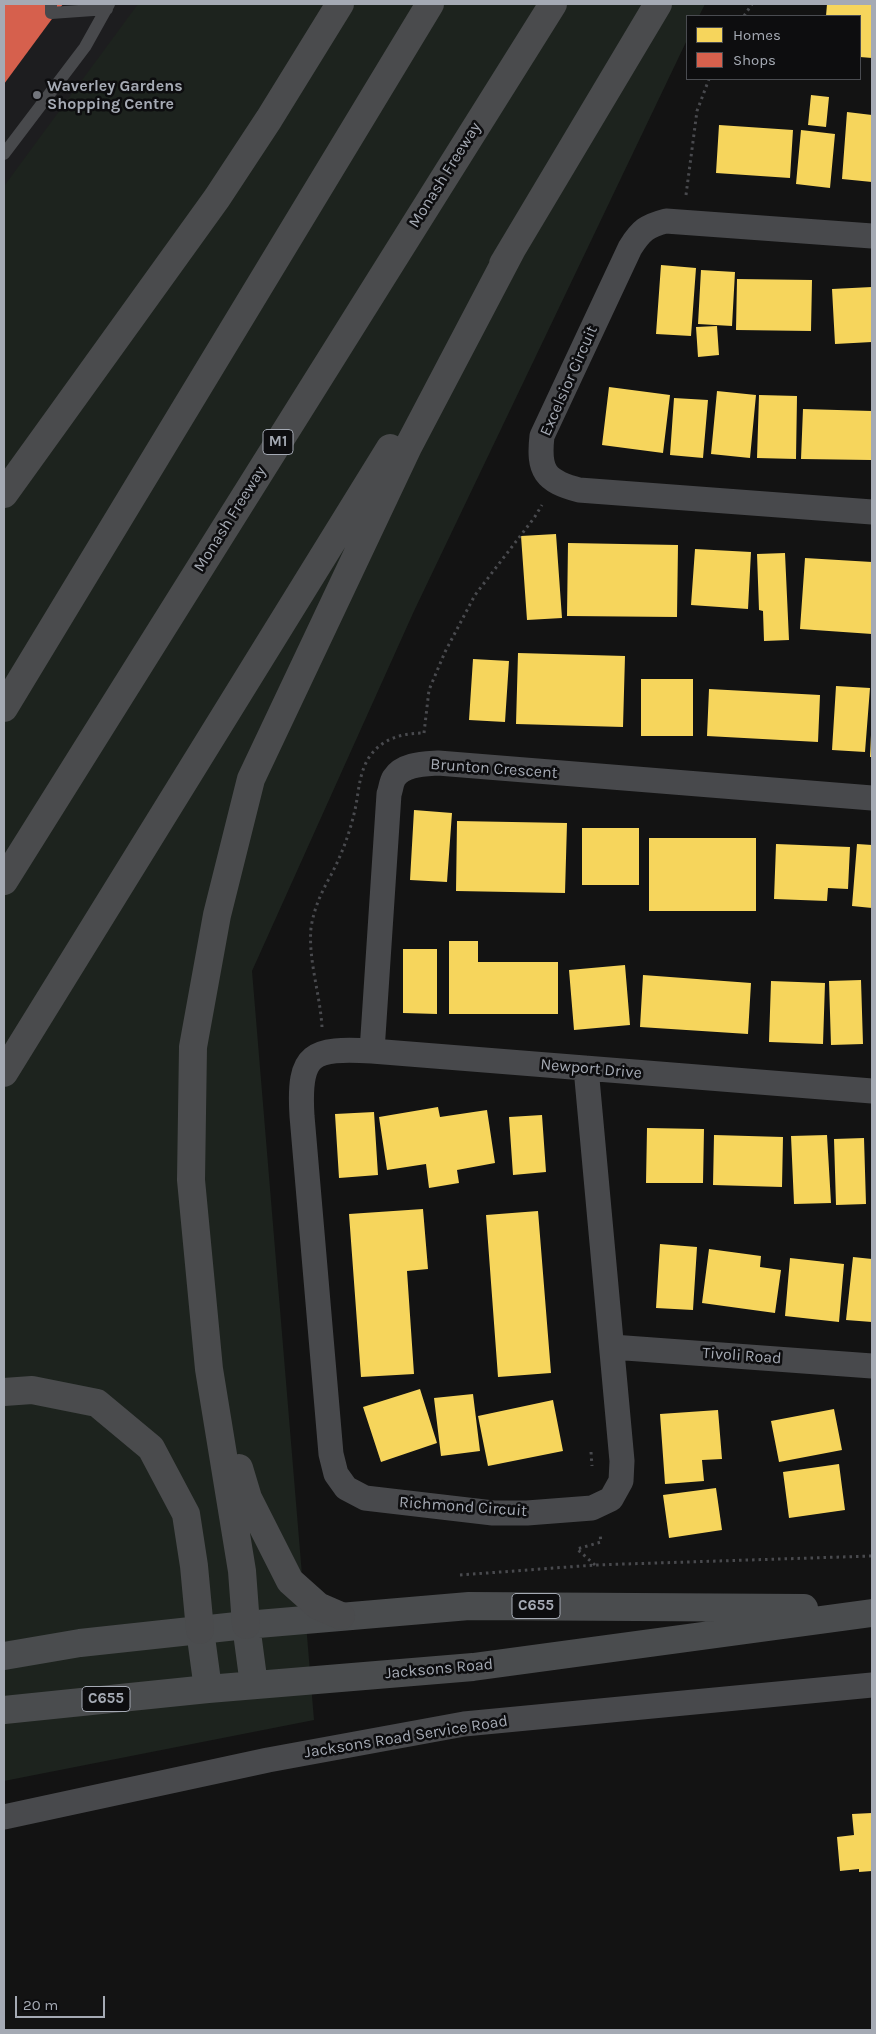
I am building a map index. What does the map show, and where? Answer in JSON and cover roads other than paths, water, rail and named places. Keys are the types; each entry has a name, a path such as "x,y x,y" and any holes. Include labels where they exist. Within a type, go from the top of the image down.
{"highway":[{"path":"4,494 217,198 340,4"},
{"path":"4,708 430,4"},
{"name":"Monash Freeway","path":"4,881 553,4"},
{"path":"4,1073 512,249 658,4"},
{"path":"246,1625 242,1571 209,1368 191,1180 193,1047 217,915 251,779 408,447 512,249"},
{"path":"209,1368 248,1498 290,1582 318,1606 342,1616"},
{"path":"4,1392 32,1390 97,1404 150,1448 186,1514 194,1566 200,1630"}],"main road":[{"name":"C655","path":"4,1656 80,1643 246,1625 469,1606 872,1609"},
{"name":"Jacksons Road","path":"4,1710 208,1689 474,1667 872,1613"},
{"path":"246,1625 254,1686"},
{"path":"200,1630 208,1689"}],"street":[{"name":"Excelsior Circuit","path":"872,236 683,221 666,221 649,226 638,234 630,248 542,436 540,455 546,474 560,485 579,490 872,512"},
{"name":"Brunton Crescent","path":"372,1051 389,794 394,778 405,768 420,764 438,764 872,798"},
{"name":"Newport Drive","path":"318,1056 343,1050 372,1051 872,1091"},
{"name":"Richmond Circuit","path":"318,1056 304,1070 301,1088 331,1454 336,1474 346,1488 365,1498 385,1502 493,1513 527,1513 592,1508 611,1499 621,1481 622,1461 612,1347"},
{"path":"586,1068 612,1347"},
{"name":"Tivoli Road","path":"612,1347 872,1366"},
{"name":"Jacksons Road Service Road","path":"4,1817 268,1760 464,1724 872,1685"}],"lane":[{"path":"51,4 51,13 108,7"},
{"path":"4,154 85,47 108,7"}],"place":[{"name":"Waverley Gardens Shopping Centre","path":"37,95"}]}
